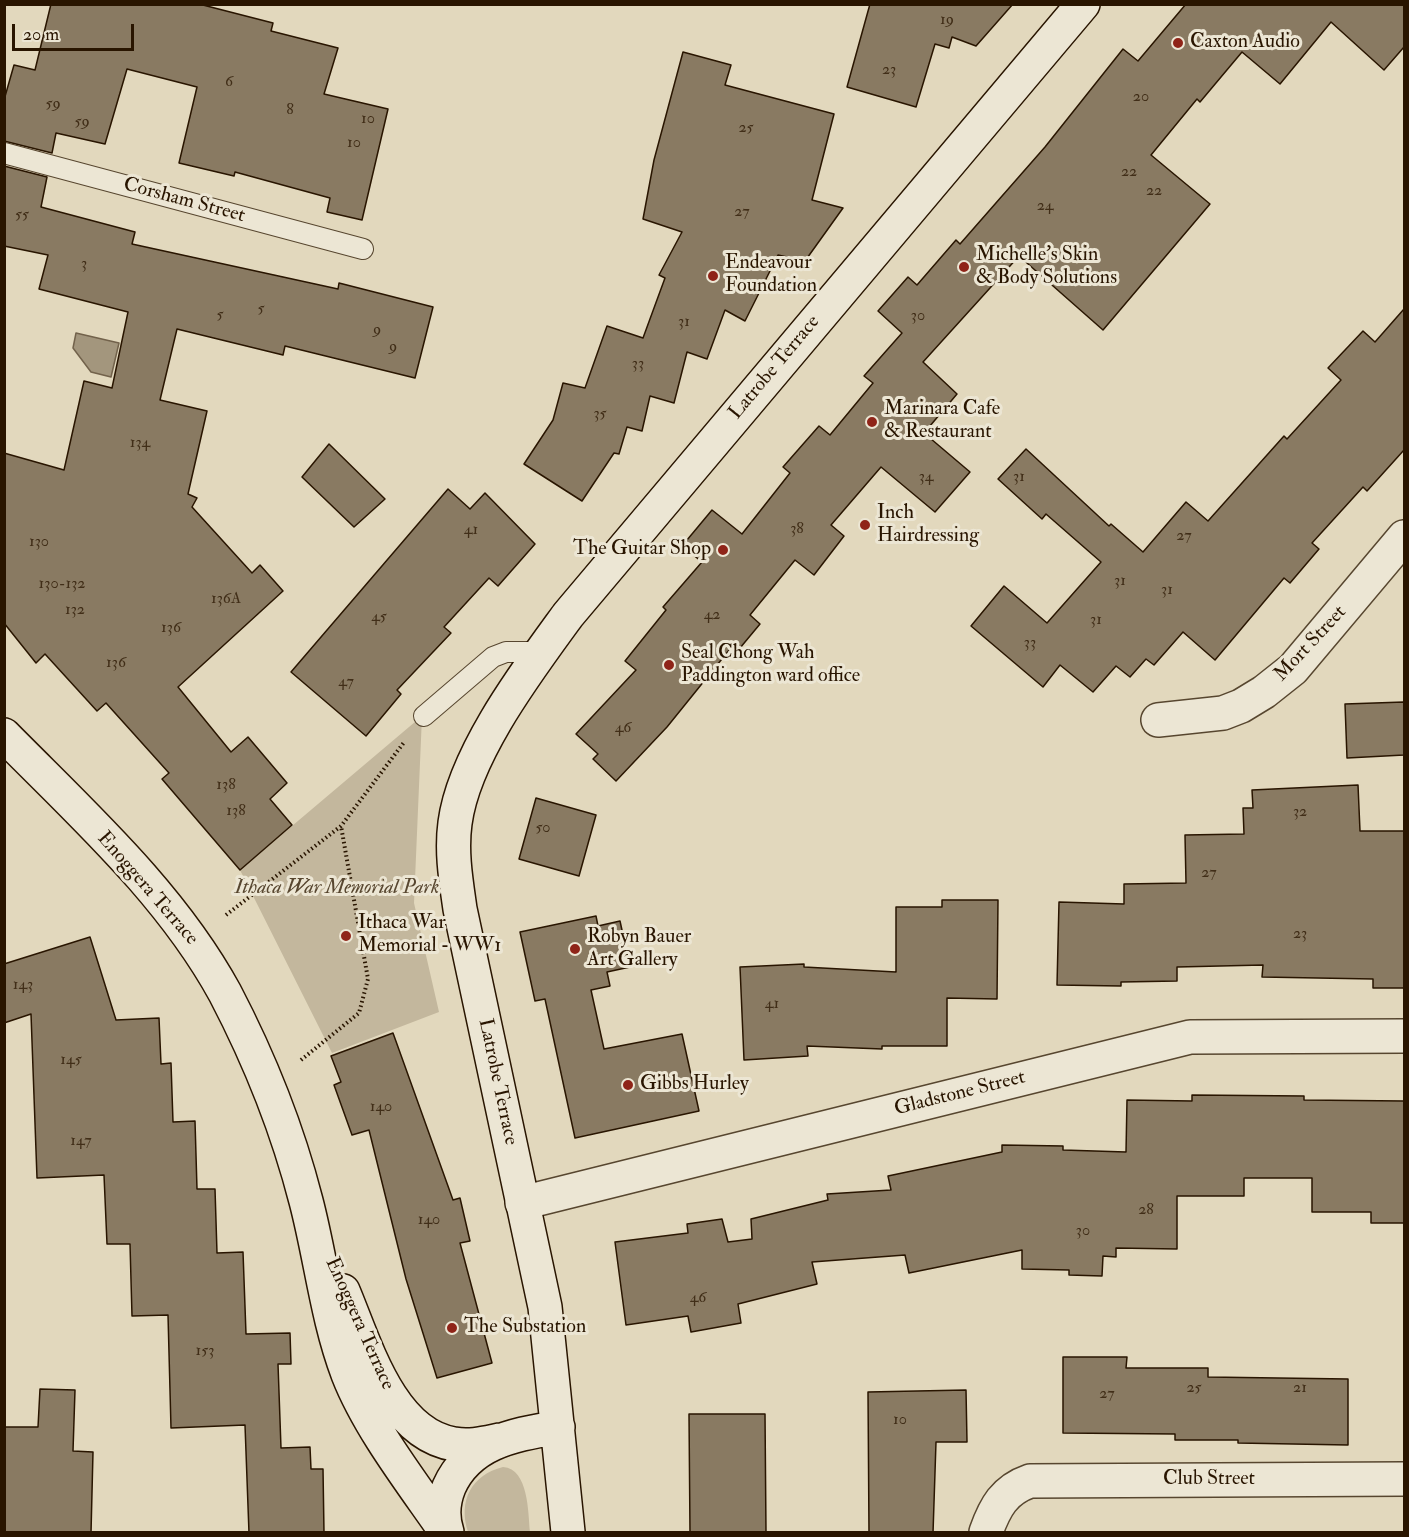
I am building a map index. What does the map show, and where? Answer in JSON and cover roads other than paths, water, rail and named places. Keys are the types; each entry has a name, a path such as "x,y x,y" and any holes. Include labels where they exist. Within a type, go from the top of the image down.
{"main road":[{"name":"Latrobe Terrace","path":"568,1533 545,1307 460,909 454,845 459,803 470,776 513,692 596,581 1083,4"},
{"name":"Mort Street","path":"1158,720 1223,713 1264,692 1293,669 1404,537"},
{"name":"Enoggera Terrace","path":"4,735 166,906 199,948 226,995 267,1087 306,1200 371,1358 402,1413 420,1430 445,1442 470,1445 558,1428"},
{"name":"Gladstone Street","path":"522,1203 1190,1036 1404,1036"},
{"name":"Enoggera Terrace","path":"306,1200 349,1376 388,1446 446,1533"},
{"name":"Enoggera Terrace","path":"446,1533 444,1505 453,1479 468,1458 487,1445 500,1440"},
{"name":"Club Street","path":"986,1533 996,1507 1014,1487 1046,1480 1404,1479"}],"lane":[{"name":"Corsham Street","path":"4,153 363,249"},
{"path":"424,716 493,657 506,652 541,652"}],"place":[{"name":"Caxton Audio","path":"1178,43"},
{"name":"Michelle's Skin & Body Solutions","path":"964,267"},
{"name":"Endeavour Foundation","path":"713,276"},
{"name":"Marinara Cafe & Restaurant","path":"872,422"},
{"name":"Inch Hairdressing","path":"865,525"},
{"name":"The Guitar Shop","path":"723,550"},
{"name":"Seal Chong Wah Paddington ward office","path":"669,665"},
{"name":"Ithaca War Memorial - WW1","path":"346,936"},
{"name":"Robyn Bauer Art Gallery","path":"575,949"},
{"name":"Gibbs Hurley","path":"628,1085"},
{"name":"The Substation","path":"452,1328"}],"park label":[{"name":"Ithaca War Memorial Park","path":"337,889"}]}
